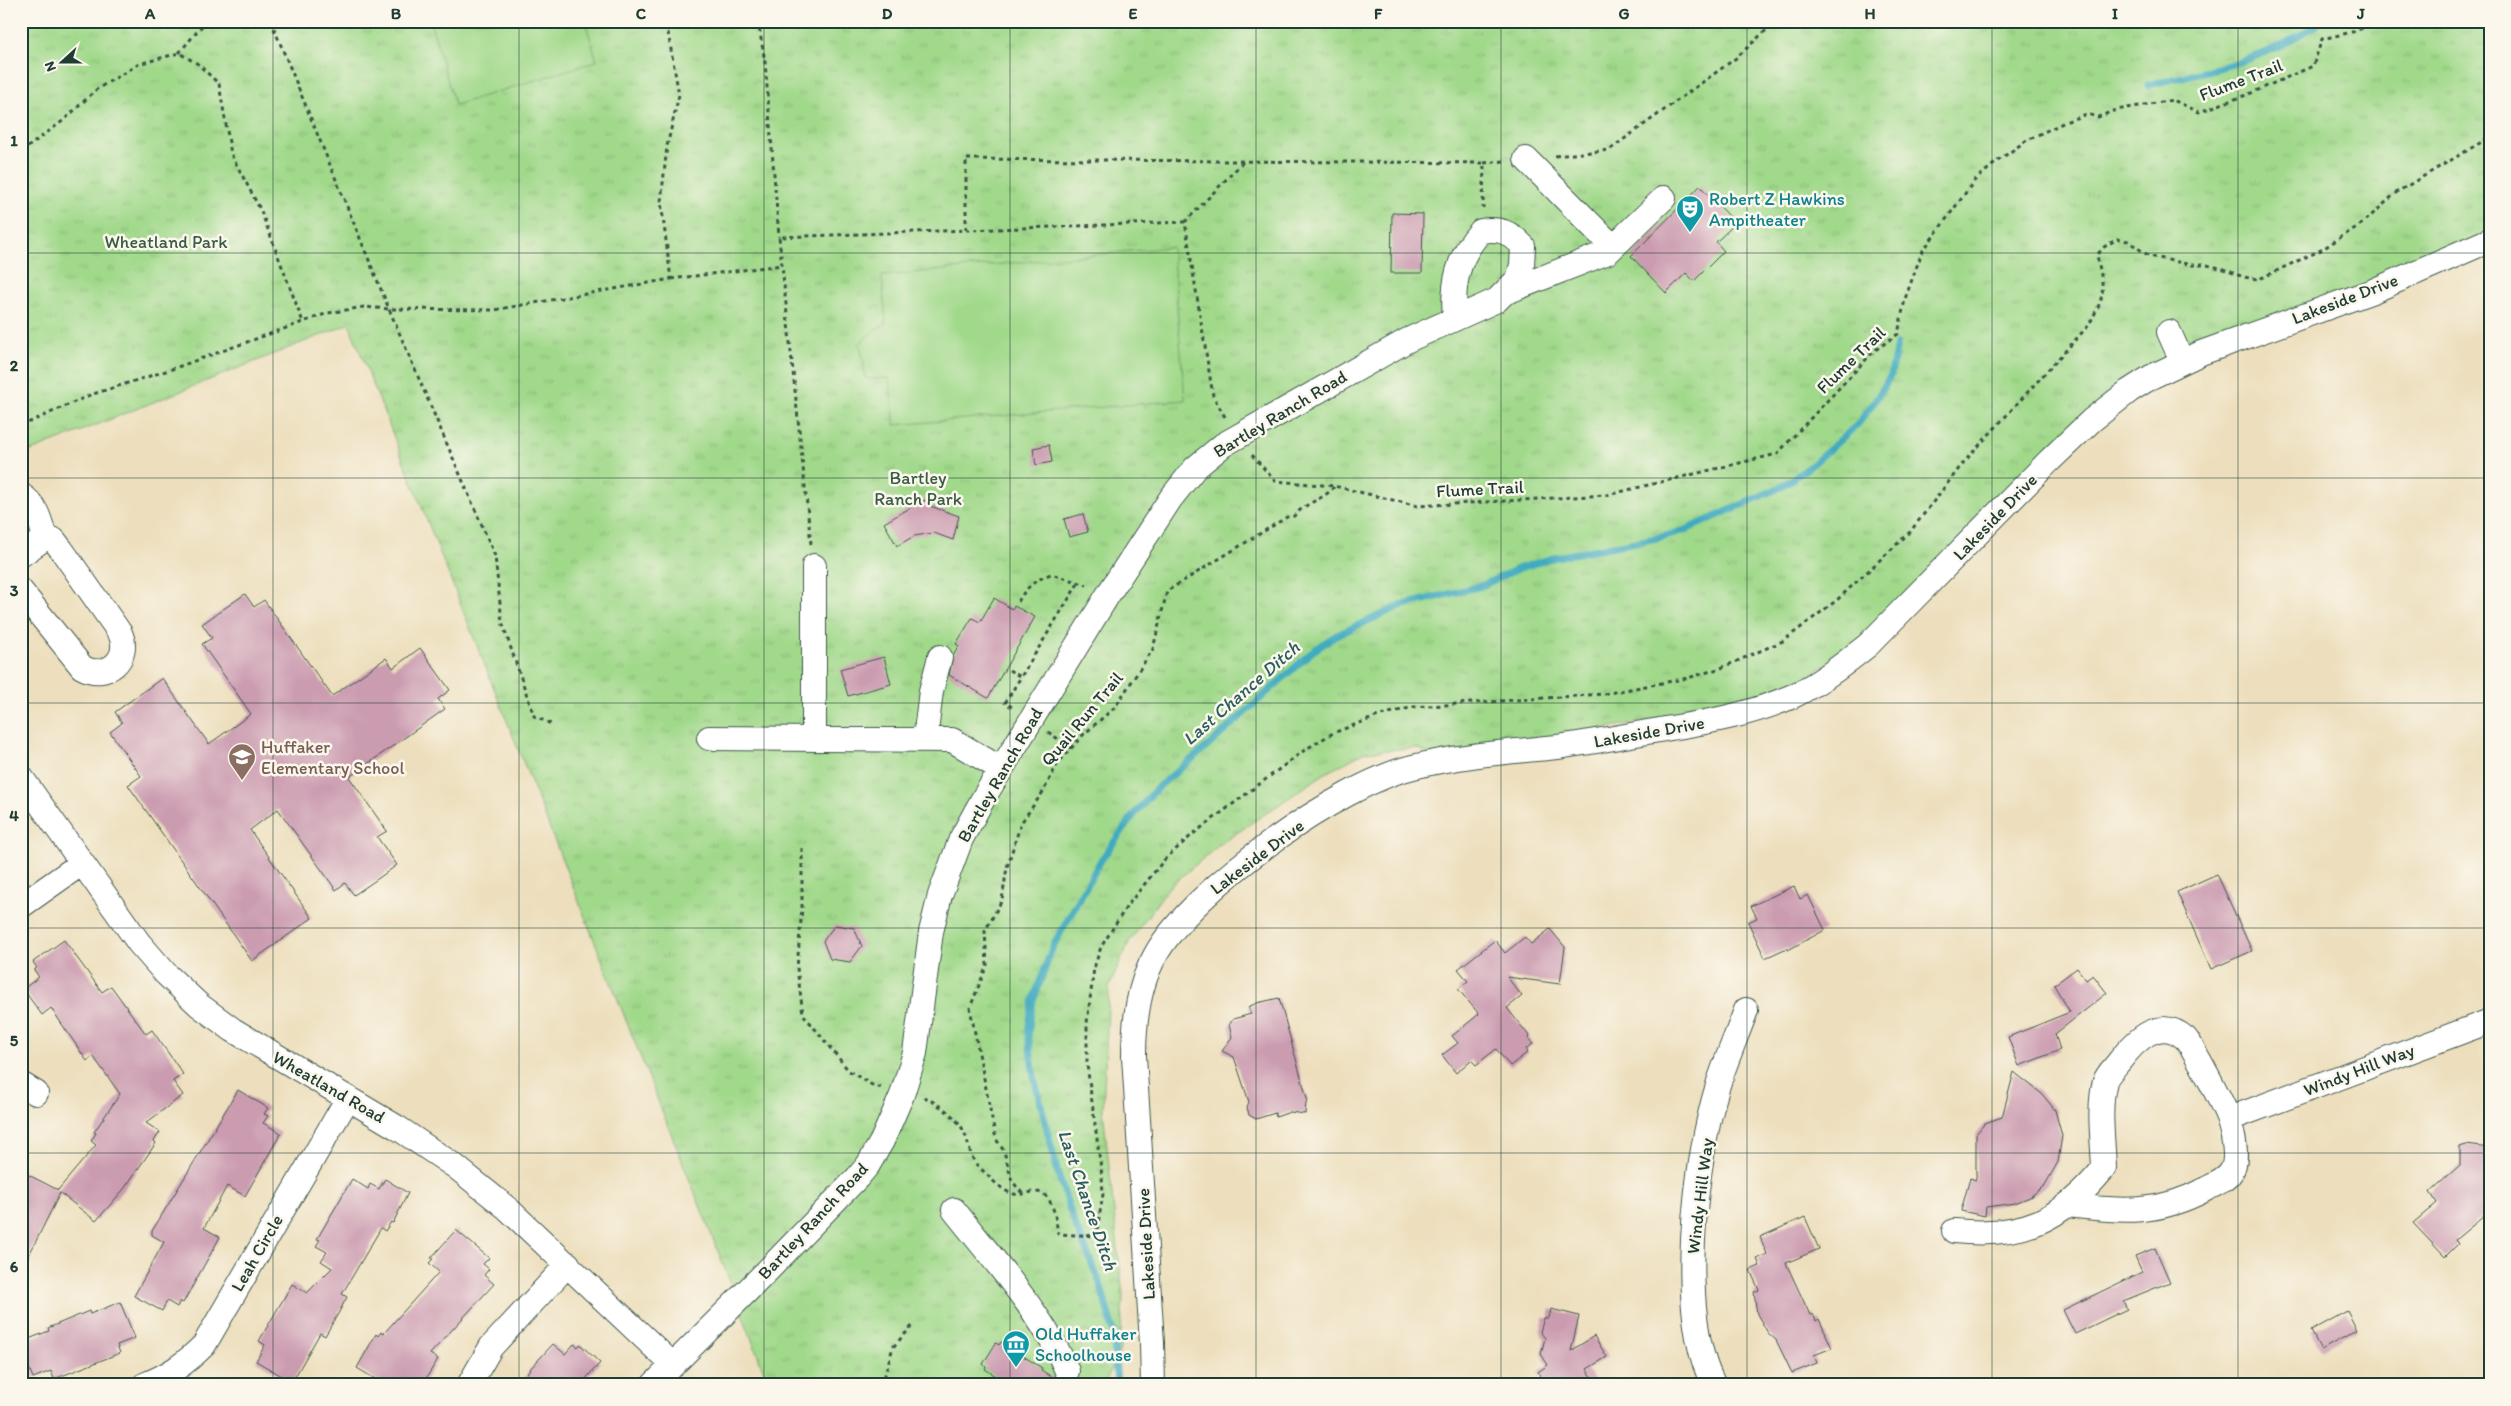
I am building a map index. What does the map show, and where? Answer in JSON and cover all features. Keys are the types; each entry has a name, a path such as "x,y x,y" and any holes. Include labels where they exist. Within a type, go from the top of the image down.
{"street":[{"path":"1526,159 1613,247"},
{"path":"1509,291 1608,252 1664,198"},
{"name":"Bartley Ranch Road","path":"653,1385 768,1270 868,1165 882,1141 902,1094 915,1053 931,932 940,895 961,839 1001,769 1108,596 1177,491 1196,468 1222,445 1408,340 1497,300 1509,291 1518,279 1522,265 1523,246 1514,236 1504,230 1480,231"},
{"path":"1455,319 1453,301 1458,266 1465,250 1480,231"},
{"name":"Lakeside Drive","path":"1153,1385 1134,1036 1141,990 1148,971 1164,941 1192,908 1235,872 1309,818 1352,792 1391,773 1462,758 1561,746 1717,720 1763,708 1814,684 1836,670 1891,622 2092,420 2129,391 2182,361 2373,291 2490,240"},
{"path":"2169,332 2182,361"},
{"path":"21,495 28,500 37,512 45,538"},
{"path":"21,555 45,538 54,540 120,633 124,642 121,658 106,669 98,672 89,672 82,668 21,591"},
{"path":"814,566 814,738"},
{"path":"925,740 931,691 940,657"},
{"path":"709,738 952,740 1001,769"},
{"name":"Wheatland Road","path":"21,777 139,942 166,974 199,1004 233,1030 398,1128 456,1167 508,1209 672,1364"},
{"path":"21,906 82,863"},
{"name":"Windy Hill Way","path":"1714,1385 1706,1371 1695,1329 1692,1251 1704,1148 1718,1086 1746,1010"},
{"name":"Windy Hill Way","path":"2229,1119 2490,1021"},
{"path":"1954,1231 1978,1234 2009,1231 2038,1224 2084,1192 2104,1168 2102,1106 2106,1080 2132,1044 2155,1028 2174,1030 2186,1039 2229,1119 2235,1151 2232,1172 2220,1182 2191,1198 2148,1211 2107,1210 2067,1205"},
{"name":"Leah Circle","path":"144,1385 166,1376 186,1364 204,1345 348,1098"},
{"path":"954,1210 1015,1288 1060,1353 1067,1371"},
{"path":"469,1385 491,1347 568,1264"}],"path":[{"path":"21,152 64,120 97,89 139,64 180,53 206,21"},
{"path":"271,21 388,309 495,556 502,622 534,716 551,724"},
{"path":"666,21 680,95 667,146 661,202 671,279"},
{"path":"758,21 765,62 779,237 814,566"},
{"path":"966,230 966,159 1484,163 1609,150 1736,58 1776,21"},
{"name":"Flume Trail","path":"1185,222 1213,396 1236,437 1275,481 1334,486 1418,506 1607,495 1778,454 1874,351 1898,334 1905,299 1922,252 1975,180 1999,160 2028,140 2064,122 2087,114 2098,116 2116,110 2173,100 2199,112 2312,66 2322,39 2352,32 2382,21"},
{"path":"180,53 198,64 219,84 231,154 260,211 303,322"},
{"path":"802,848 802,908 797,968 803,1014 849,1071 872,1085 902,1094 923,1097 943,1108 964,1130 974,1163 1002,1189 1015,1194 1040,1192 1047,1197 1054,1210 1058,1234 1096,1236 1103,1194 1087,1065 1087,1023 1094,968 1101,947 1127,906 1164,860 1200,829 1306,749 1333,733 1381,715 1414,707 1604,694 1688,678 1729,665 1783,641 1838,600 1910,532 1964,462 2088,326 2102,300 2104,286 2097,255 2104,247 2117,239 2128,240 2149,256 2192,266 2207,265 2224,269 2243,277 2260,278 2321,250 2363,223 2397,192 2490,137"},
{"path":"779,237 1185,222 1243,162"},
{"path":"1480,231 1484,163"},
{"path":"21,426 90,395 172,369 328,313 364,306 388,309 494,310 671,279 782,264"},
{"name":"Quail Run Trail","path":"1022,1194 1012,1181 1004,1152 996,1139 970,1008 987,965 986,931 1002,900 1007,866 1021,823 1042,792 1058,763 1083,735 1115,707 1153,649 1168,591 1286,517 1294,516 1303,505 1327,495 1334,486"},
{"path":"1018,602 1025,589 1038,579 1051,574 1079,582 1108,596"},
{"path":"1032,720 1005,702 1079,582"},
{"path":"1009,670 1021,677"},
{"path":"882,1385 893,1347 915,1324"}],"green space":[{"name":"Bartley Ranch Park","path":"21,21 2490,21 2490,236 2134,376 1891,620 1777,699 1435,757 1417,748 1365,752 1324,774 1219,845 1168,888 1129,942 1109,987 1103,1110 1123,1296 1120,1350 1104,1385 769,1385 729,1279 349,324 21,455"},
{"path":"430,21 585,21 597,61 455,105"},
{"path":"1172,247 1185,400 895,425 889,378 866,379 860,343 876,329 886,324 882,276"}],"building":[{"name":"Robert Z Hawkins Ampitheater","path":"1700,186 1736,223 1716,242 1724,251 1694,281 1686,273 1666,293 1631,256"},
{"path":"1392,213 1423,214 1422,273 1391,273"},
{"path":"1049,445 1052,462 1036,465 1033,448"},
{"path":"930,500 930,506 959,516 953,540 934,533 914,536 897,546 884,523 910,508 909,502"},
{"path":"1083,514 1088,532 1069,537 1064,519"},
{"name":"Huffaker Elementary School","path":"245,594 254,607 264,600 332,696 386,658 393,668 420,648 450,690 438,699 445,709 349,777 387,831 377,837 397,865 376,880 354,895 345,883 336,890 278,809 250,830 312,918 252,961 128,785 141,776 110,732 122,723 115,712 162,678 209,744 251,714 202,644 212,638 202,624"},
{"path":"994,598 1012,609 1014,606 1035,617 988,698 949,675 953,656 959,646 956,644 972,618 980,622"},
{"path":"884,657 891,684 848,696 840,669"},
{"path":"2217,874 2252,951 2211,969 2177,892"},
{"path":"1794,886 1800,899 1808,895 1825,930 1788,950 1787,948 1765,958 1748,922 1757,918 1751,906"},
{"path":"835,925 854,928 862,946 850,962 830,959 823,941"},
{"path":"1550,929 1565,947 1560,984 1507,977 1522,996 1507,1008 1530,1037 1528,1038 1533,1044 1526,1049 1528,1052 1510,1066 1496,1049 1476,1065 1471,1060 1456,1073 1442,1055 1458,1043 1452,1036 1479,1014 1458,989 1468,981 1458,969 1495,940 1505,953 1525,937 1531,944"},
{"path":"64,940 102,992 111,986 146,1034 152,1030 183,1074 173,1081 183,1095 146,1123 160,1132 154,1141 156,1143 124,1189 96,1221 60,1193 21,1271 21,1171 58,1190 96,1145 91,1141 96,1133 94,1132 120,1094 93,1056 87,1061 51,1008 42,1015 23,989 39,977 34,970 37,968 33,962"},
{"path":"2077,968 2086,980 2093,975 2107,993 2055,1034 2060,1050 2019,1066 2008,1037 2070,1012 2054,985"},
{"path":"1279,998 1308,1102 1306,1102 1305,1114 1290,1112 1276,1117 1275,1113 1256,1119 1249,1115 1247,1107 1249,1102 1234,1057 1222,1051 1232,1037 1229,1025 1233,1019 1251,1014 1248,1007"},
{"path":"2014,1072 2042,1094 2055,1110 2062,1136 2058,1162 2045,1185 2030,1197 2015,1203 1986,1207 1985,1216 1961,1211 1970,1178 1976,1180 1976,1134 1985,1123 2002,1117"},
{"path":"238,1090 268,1108 264,1114 268,1116 263,1123 281,1133 245,1196 227,1186 204,1228 220,1237 183,1303 180,1301 177,1307 167,1301 162,1311 134,1296 164,1242 152,1235 152,1231"},
{"path":"2466,1145 2490,1148 2490,1211 2455,1240 2458,1244 2445,1257 2413,1223 2437,1203 2430,1192 2460,1165 2460,1147"},
{"path":"352,1179 368,1189 370,1184 379,1189 385,1179 408,1193 393,1223 391,1222 385,1231 381,1228 342,1294 347,1297 339,1312 325,1336 320,1333 292,1382 256,1361 265,1345 259,1341 292,1284 307,1293 332,1268 321,1261 327,1252 316,1246 320,1240 317,1239"},
{"path":"1805,1217 1819,1249 1786,1263 1810,1315 1813,1314 1816,1321 1819,1319 1832,1348 1814,1355 1817,1363 1792,1373 1776,1340 1768,1333 1757,1314 1754,1292 1759,1290 1750,1270 1760,1266 1757,1259 1767,1254 1760,1237"},
{"path":"456,1230 489,1258 483,1264 489,1269 484,1275 494,1284 430,1354 438,1359 422,1385 385,1385 357,1368 376,1334 378,1336 381,1332 384,1333 439,1272 429,1263 433,1259 431,1258"},
{"path":"2155,1248 2170,1282 2123,1301 2127,1309 2075,1334 2063,1310 2142,1272 2135,1256"},
{"path":"120,1302 135,1338 117,1345 120,1353 54,1379 51,1371 33,1378 21,1348 21,1342 49,1331 48,1328 89,1311 90,1314"},
{"path":"1551,1309 1579,1316 1571,1351 1594,1336 1607,1357 1587,1369 1597,1385 1547,1385 1538,1372 1548,1365 1541,1354 1545,1338 1540,1332 1544,1318 1549,1318"},
{"path":"2347,1311 2357,1330 2321,1350 2311,1331"},
{"path":"1001,1342 1042,1368 1041,1370 1064,1385 1010,1385 985,1369 986,1367 983,1364 996,1343 999,1345"},
{"path":"553,1344 565,1354 574,1344 578,1347 580,1344 600,1363 580,1385 520,1385 529,1370"}],"waterway":[{"name":"Last Chance Ditch","path":"2148,85 2216,69 2259,55 2300,35 2320,21"},
{"name":"Last Chance Ditch","path":"1117,1385 1113,1330 1100,1283 1074,1222 1059,1177 1034,1077 1028,1033 1033,1001 1053,946 1101,860 1136,812 1158,787 1208,746 1313,651 1335,636 1400,606 1481,586 1520,568 1556,557 1662,537 1688,529 1783,486 1813,464 1858,424 1891,375 1897,344"}],"place":[{"name":"Robert Z Hawkins Ampitheater","path":"1690,233"},
{"name":"Huffaker Elementary School","path":"242,781"},
{"name":"Old Huffaker Schoolhouse","path":"1016,1368"}],"park label":[{"name":"Wheatland Park","path":"166,242"}]}
